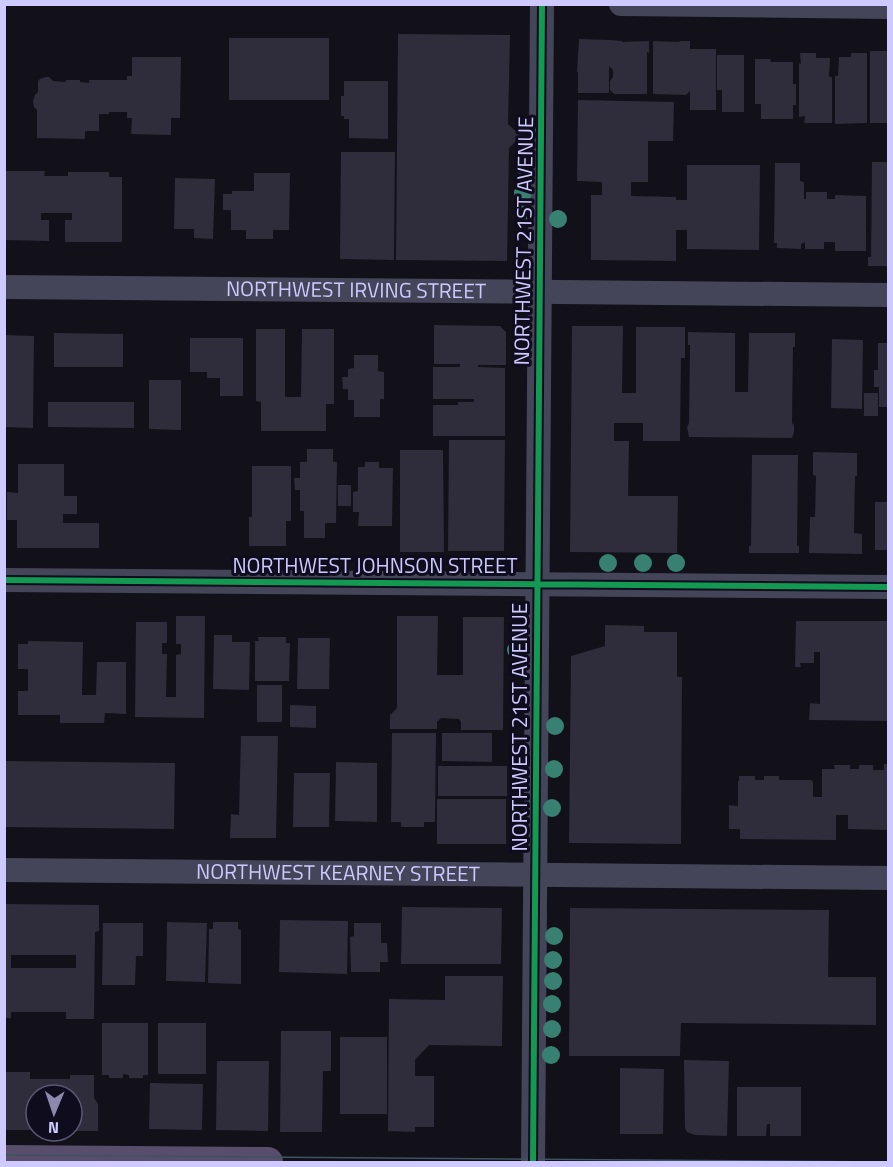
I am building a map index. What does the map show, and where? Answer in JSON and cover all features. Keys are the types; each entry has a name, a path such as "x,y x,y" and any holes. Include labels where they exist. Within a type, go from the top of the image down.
{"main road":[{"path":"4,1160 268,1162"}],"street":[{"name":"NORTHWEST 21ST AVENUE","path":"533,1162 542,4"},
{"path":"621,4 888,7"},
{"name":"NORTHWEST IRVING STREET","path":"4,287 888,295"},
{"name":"NORTHWEST JOHNSON STREET","path":"4,580 888,588"},
{"name":"NORTHWEST KEARNEY STREET","path":"4,870 888,878"}],"building":[{"path":"398,34 510,35 508,124 521,136 509,148 507,261 396,260"},
{"path":"229,38 329,38 329,100 229,100"},
{"path":"579,39 649,41 647,94 614,94 610,90 613,70 609,66 609,93 578,93"},
{"path":"653,41 690,41 690,49 716,49 716,110 690,110 690,91 686,95 653,94"},
{"path":"870,51 888,51 888,123 870,123"},
{"path":"800,53 816,53 816,58 830,58 832,123 804,123 805,116 799,117"},
{"path":"851,53 867,53 867,123 835,124 835,76 838,76 839,57 851,57"},
{"path":"717,55 744,55 744,112 722,112 722,90 717,90"},
{"path":"132,57 181,57 180,118 171,118 171,135 131,134 132,118 127,118 127,112 109,112 109,114 99,114 99,131 85,131 85,139 37,138 37,110 33,101 38,92 40,79 49,77 53,81 80,80 80,82 89,83 89,80 127,80 127,76 132,76"},
{"path":"755,59 793,62 796,105 793,105 793,119 761,119 761,104 755,104"},
{"path":"344,81 388,81 388,139 349,138 349,119 341,116"},
{"path":"578,100 674,102 673,141 648,141 648,182 631,182 631,196 676,197 676,200 687,200 687,165 760,165 759,250 687,249 687,230 676,230 676,261 591,260 591,195 602,195 602,182 577,181"},
{"path":"341,152 395,152 394,260 340,259"},
{"path":"872,162 888,162 888,266 868,266 868,257 871,257"},
{"path":"775,163 800,163 800,181 804,182 804,199 806,199 806,192 827,192 827,199 835,199 835,195 866,196 866,251 835,251 835,242 824,242 824,249 805,249 805,242 801,244 801,249 777,248 777,243 774,243"},
{"path":"6,171 45,171 44,176 68,176 68,172 109,172 109,177 122,177 122,242 65,242 65,220 72,220 72,213 41,213 41,220 49,220 49,241 4,240 4,175"},
{"path":"254,173 290,173 289,230 273,230 273,239 246,239 246,230 231,230 231,210 223,210 223,194 232,194 232,191 254,191"},
{"path":"175,178 215,179 213,239 194,238 194,229 174,229"},
{"path":"434,325 500,326 506,332 506,365 478,365 478,367 505,368 505,436 433,436 433,405 458,405 458,402 474,402 474,399 433,399 433,367 460,367 460,364 434,364"},
{"path":"572,326 623,326 622,393 636,393 636,327 685,327 685,358 681,358 680,441 643,441 643,423 614,423 614,441 629,441 628,496 678,496 677,553 570,552"},
{"path":"256,329 285,329 285,397 301,397 302,329 334,329 334,404 326,404 326,431 261,431 261,402 256,401"},
{"path":"688,332 735,333 735,392 748,392 749,333 795,333 792,423 794,432 792,438 689,437 687,427 689,423 690,345 688,345"},
{"path":"54,333 123,334 123,367 54,367"},
{"path":"4,335 34,336 33,428 4,427"},
{"path":"190,338 243,338 243,396 220,396 220,378 207,378 207,372 190,372"},
{"path":"832,339 863,340 862,409 831,408"},
{"path":"878,343 888,343 888,407 879,407 879,387 874,387 874,370 878,370"},
{"path":"354,355 378,355 378,371 384,372 384,399 380,399 380,417 354,417 354,400 348,400 348,389 343,389 342,377 348,377 348,369 354,368"},
{"path":"149,380 181,380 181,430 149,429"},
{"path":"864,393 878,393 878,416 864,416"},
{"path":"48,402 134,402 134,428 48,427"},
{"path":"449,440 505,440 504,551 448,551"},
{"path":"307,449 333,449 333,462 337,462 336,523 325,523 325,538 304,538 304,511 300,511 300,490 295,490 294,478 300,478 300,462 307,462"},
{"path":"400,450 443,450 444,552 400,552"},
{"path":"813,452 857,453 854,533 862,534 862,554 809,553 810,517 815,517 816,476 813,475"},
{"path":"752,455 798,455 797,546 799,546 799,553 749,553"},
{"path":"365,462 379,462 379,468 393,468 392,526 358,526 359,512 353,512 353,492 358,491 358,467 365,467"},
{"path":"18,464 64,464 64,496 77,496 77,514 63,514 63,523 99,523 99,548 17,548 17,520 7,520 7,492 18,493"},
{"path":"252,466 291,466 291,521 286,521 286,546 249,546 249,517 252,517"},
{"path":"338,485 351,485 351,506 338,506"},
{"path":"875,502 888,502 888,550 875,550"},
{"path":"176,616 205,616 204,718 135,717 136,622 167,622 167,643 162,643 162,654 167,654 166,697 176,697 176,655 181,654 181,644 176,644"},
{"path":"397,616 438,616 437,675 463,675 463,617 504,617 503,730 461,730 459,719 441,718 437,722 437,729 390,729 390,715 397,708"},
{"path":"796,621 888,621 888,721 809,720 810,703 820,704 820,652 814,652 814,663 800,663 801,667 795,667"},
{"path":"605,625 644,626 644,632 677,632 677,677 682,677 681,844 569,843 571,656 605,646"},
{"path":"214,635 232,635 232,642 250,642 249,690 213,689"},
{"path":"258,637 286,637 286,643 290,643 289,681 255,681 255,641 259,641"},
{"path":"298,638 330,638 329,689 297,689"},
{"path":"28,641 83,642 82,695 96,695 97,662 126,662 126,714 105,713 104,723 60,723 60,715 18,715 18,691 28,691 28,669 18,669 18,644 28,644"},
{"path":"257,685 282,685 282,722 257,722"},
{"path":"290,705 316,706 316,728 290,727"},
{"path":"392,733 436,733 435,822 424,822 424,827 401,827 401,822 391,822"},
{"path":"442,733 492,733 492,762 442,761"},
{"path":"241,736 278,736 276,838 230,838 231,814 239,815"},
{"path":"4,761 175,763 174,829 4,827"},
{"path":"336,762 377,763 377,822 335,821"},
{"path":"884,764 888,764 888,830 848,829 848,815 836,815 836,840 740,839 740,829 729,829 729,805 738,806 739,776 755,776 755,780 764,780 764,776 779,776 779,780 812,780 813,797 822,797 822,769 835,769 834,765 850,765 850,769 859,769 859,765 873,765 873,770 884,770"},
{"path":"438,766 507,766 507,796 438,796"},
{"path":"294,773 330,773 329,827 293,827"},
{"path":"437,799 506,799 506,844 437,844"},
{"path":"4,904 99,905 99,931 95,932 94,1019 66,1019 66,1012 11,1012 11,1018 4,1018","holes":["11,955 76,955 76,968 11,968"]},
{"path":"402,907 502,908 501,964 401,964"},
{"path":"570,908 829,910 828,977 876,977 876,1025 681,1023 680,1056 569,1056"},
{"path":"280,920 348,921 347,974 279,972"},
{"path":"167,922 207,923 205,982 166,981"},
{"path":"213,922 238,922 238,929 241,930 241,984 208,983 209,929 213,929"},
{"path":"103,923 143,923 143,956 136,956 135,985 102,985"},
{"path":"354,923 381,923 381,943 387,943 388,962 380,962 380,972 351,972 350,937 354,936"},
{"path":"445,976 503,976 502,1046 429,1045 415,1060 415,1076 434,1076 434,1127 415,1127 415,1132 388,1131 389,999 445,1000"},
{"path":"102,1023 148,1023 148,1075 143,1075 143,1078 129,1078 129,1075 123,1074 123,1078 109,1078 109,1075 102,1075"},
{"path":"158,1023 206,1023 206,1074 158,1074"},
{"path":"281,1031 331,1031 331,1071 323,1071 322,1132 280,1132"},
{"path":"340,1037 387,1037 387,1114 340,1114"},
{"path":"684,1060 729,1061 727,1136 695,1135 687,1132 685,1128"},
{"path":"217,1061 269,1061 268,1131 216,1130"},
{"path":"620,1068 664,1069 663,1134 620,1134"},
{"path":"4,1072 30,1072 30,1079 70,1079 70,1075 94,1075 94,1098 98,1104 98,1131 84,1131 84,1083 24,1083 24,1130 4,1130"},
{"path":"150,1083 203,1084 202,1130 149,1129"},
{"path":"737,1087 801,1087 801,1136 770,1136 770,1124 767,1124 766,1136 737,1136"}],"tram line":[{"path":"4,1155 888,1162"}],"cycle path":[{"path":"533,1162 542,4"},
{"path":"4,580 888,587"}]}
